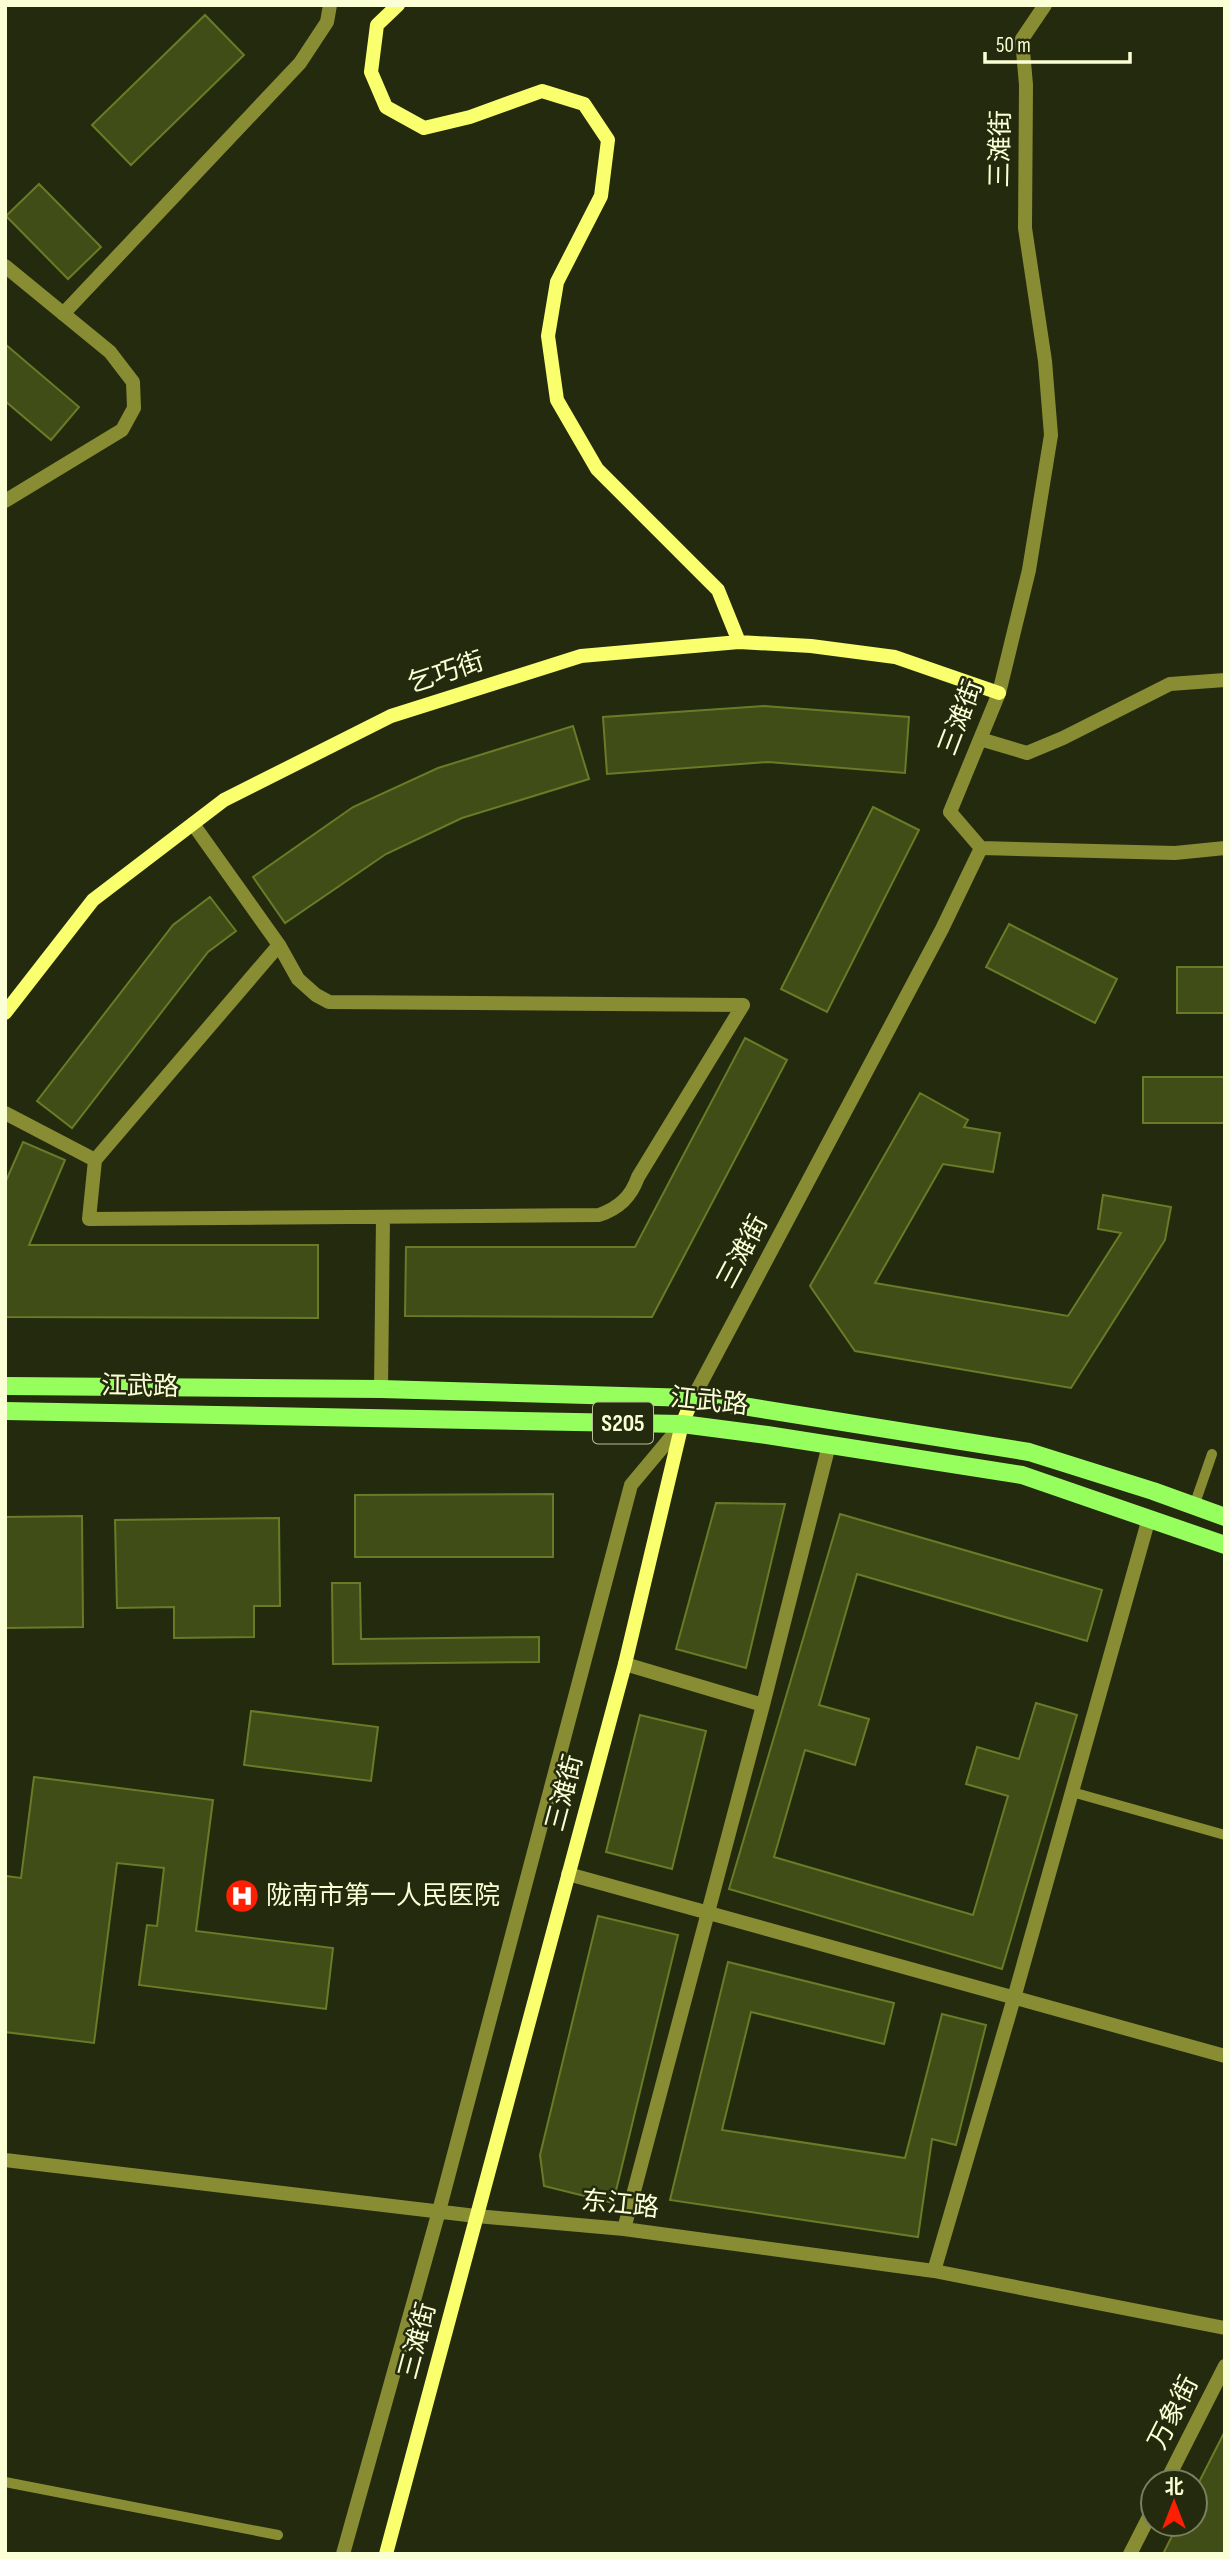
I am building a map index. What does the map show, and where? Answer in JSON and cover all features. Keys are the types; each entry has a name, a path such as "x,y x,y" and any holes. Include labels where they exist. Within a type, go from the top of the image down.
{"main road":[{"name":"江武路","path":"5,1386 381,1389 693,1398 1029,1452 1225,1517"},
{"name":"江武路","path":"5,1411 682,1424 766,1434 1022,1475 1225,1545"}],"street":[{"path":"63,314 300,63 327,22 330,5"},
{"path":"398,5 377,24 371,72 386,107 424,128 470,117 542,91 584,104 608,140 601,196 557,282 548,336 557,400 597,469 718,590 739,642"},
{"name":"三滩街","path":"386,2554 625,1664 682,1424 693,1398 935,941 981,848 950,812 999,693 1029,570 1051,435 1045,361 1024,228 1026,85 1021,39 1045,5"},
{"path":"5,266 110,352 132,382 134,408 122,430 5,501"},
{"name":"乞巧街","path":"7,1005 93,900 224,800 391,716 581,656 739,642 811,646 895,657 999,693"},
{"path":"980,739 1027,753 1063,738 1170,684 1225,680"},
{"path":"193,824 279,945 298,979 328,1002 743,1005 634,1187 620,1205 610,1211 587,1216 89,1219 95,1160 279,945"},
{"path":"981,848 1175,853 1225,848"},
{"path":"5,1113 95,1160"},
{"path":"381,1389 383,1217"},
{"path":"343,2554 439,2210 631,1485 682,1424"},
{"path":"624,2229 709,1913 828,1446"},
{"path":"934,2270 1014,1998 1149,1518"},
{"path":"625,1664 763,1705"},
{"path":"568,1874 1225,2056"},
{"name":"东江路","path":"5,2160 476,2216 624,2229 934,2270 1225,2328"},
{"name":"万象街","path":"1174,2468 1225,2366"},
{"path":"1130,2554 1139,2536"}],"lane":[{"path":"1194,1506 1212,1454"},
{"path":"1072,1792 1225,1835"},
{"path":"5,2482 278,2535"}],"building":[{"path":"205,15 244,55 131,165 92,125"},
{"path":"39,184 101,247 68,279 6,216"},
{"path":"5,344 79,407 51,440 5,401"},
{"path":"764,706 909,717 905,773 768,762 607,774 603,717"},
{"path":"573,726 589,779 462,818 386,854 285,923 253,877 353,807 438,768"},
{"path":"873,807 919,830 827,1012 781,989"},
{"path":"210,897 236,931 208,952 72,1128 37,1101 173,925"},
{"path":"1009,924 1117,979 1095,1023 986,967"},
{"path":"1177,967 1225,967 1225,1013 1177,1013"},
{"path":"745,1038 787,1060 652,1317 405,1316 406,1247 635,1247"},
{"path":"1143,1077 1225,1077 1225,1123 1143,1123"},
{"path":"920,1093 968,1120 964,1127 1000,1133 993,1172 943,1164 875,1283 1068,1316 1121,1233 1098,1229 1103,1195 1171,1207 1165,1240 1071,1388 855,1351 810,1286"},
{"path":"23,1142 65,1160 29,1245 318,1245 318,1318 5,1317 5,1183"},
{"path":"553,1494 553,1557 355,1557 355,1495"},
{"path":"716,1503 785,1504 746,1668 676,1649"},
{"path":"840,1514 1102,1590 1087,1641 857,1574 819,1705 869,1719 855,1765 805,1750 774,1857 973,1915 1008,1796 966,1784 977,1747 1019,1759 1036,1703 1077,1715 1002,1969 729,1889"},
{"path":"82,1516 83,1627 5,1628 5,1517"},
{"path":"279,1518 280,1606 254,1606 254,1637 174,1638 174,1607 117,1608 115,1520"},
{"path":"332,1583 360,1583 361,1639 539,1637 539,1662 333,1664"},
{"path":"251,1711 378,1727 371,1781 244,1765"},
{"path":"640,1715 706,1731 672,1869 606,1852"},
{"path":"34,1777 213,1800 196,1931 333,1948 326,2009 139,1985 147,1925 157,1926 164,1868 117,1863 94,2043 5,2032 5,1876 21,1878"},
{"path":"598,1916 678,1935 613,2203 544,2186 540,2155"},
{"path":"728,1962 894,2003 884,2044 751,2012 722,2130 905,2158 942,2014 986,2025 956,2145 932,2139 918,2237 670,2200"},
{"path":"1225,2431 1225,2554 1163,2554 1171,2538 1209,2538 1209,2468 1206,2468"}],"place":[{"name":"陇南市第一人民医院","path":"242,1896"}]}
